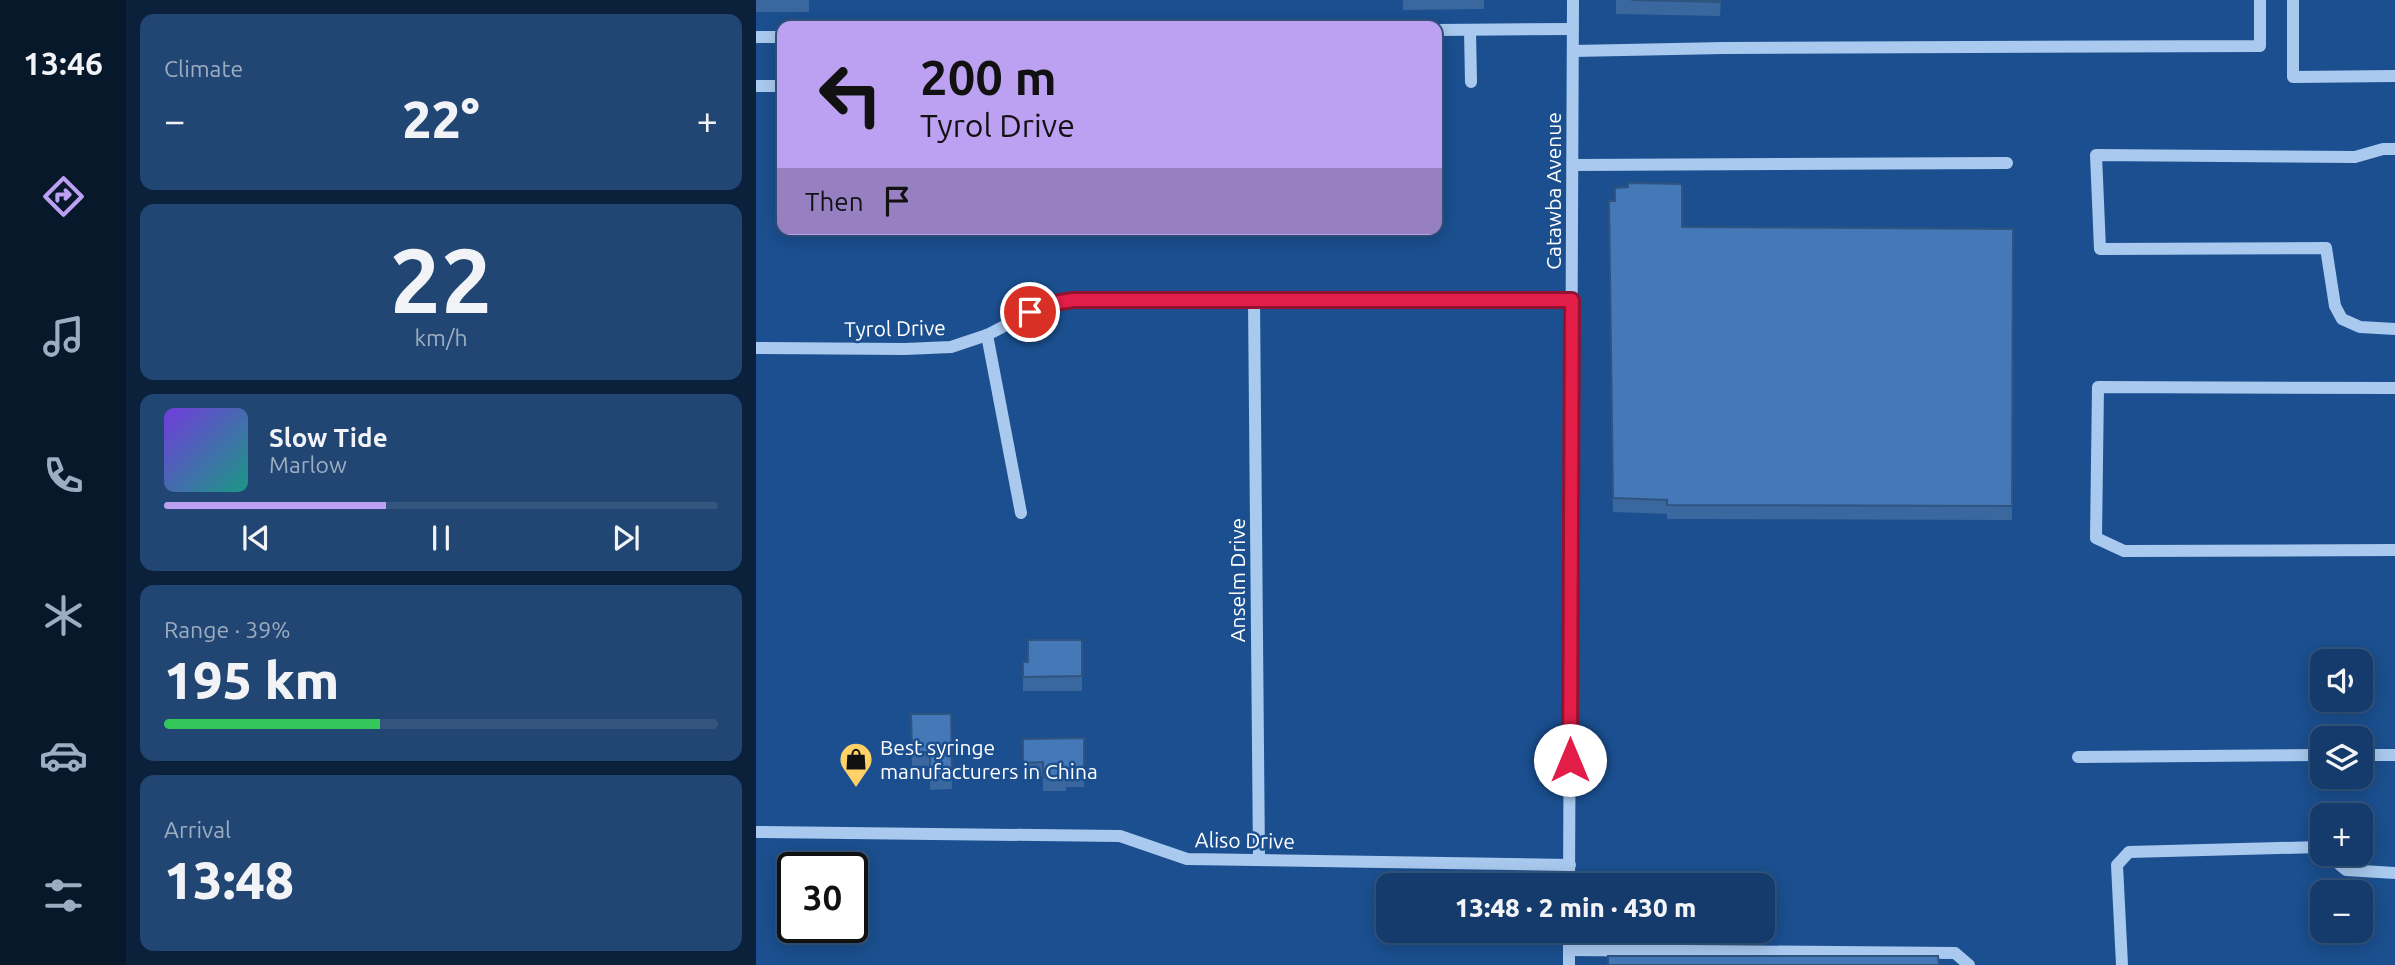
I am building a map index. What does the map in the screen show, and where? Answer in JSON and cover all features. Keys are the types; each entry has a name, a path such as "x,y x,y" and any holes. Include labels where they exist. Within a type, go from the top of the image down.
{"street":[{"name":"Catawba Avenue","path":"1570,873 1573,0"},
{"path":"1573,51 2260,46 2260,0"},
{"path":"2293,0 2293,77 2395,76"},
{"path":"1442,30 1573,29"},
{"path":"1470,30 1471,82"},
{"path":"756,37 777,37"},
{"path":"756,86 777,86"},
{"path":"2395,149 2383,149 2355,157 2096,155 2100,249 2326,248 2335,306 2342,319 2360,327 2395,329"},
{"path":"1573,165 2007,163"},
{"name":"Tyrol Drive","path":"756,348 951,347 987,335 1047,304 1073,300 1572,300"},
{"name":"Anselm Drive","path":"1254,300 1259,860"},
{"path":"987,335 1021,513"},
{"path":"2395,388 2098,387 2096,538 2124,551 2395,550"},
{"path":"2373,755 2395,754"},
{"path":"2078,757 2310,755"},
{"name":"Aliso Drive","path":"756,832 1120,836 1186,859 1570,865"},
{"path":"2122,965 2117,865 2129,852 2310,847"},
{"path":"2341,866 2346,870 2395,873"},
{"path":"1569,943 1569,965"},
{"path":"1569,950 1955,953 1969,965"}],"building":[{"path":"1631,0 1720,0 1720,2"},
{"path":"1628,183 1682,184 1682,227 2013,229 2012,506 1667,505 1667,500 1613,498 1609,201 1615,201 1615,188 1628,187"},
{"path":"1028,640 1082,640 1082,676 1023,677 1023,662 1028,662"},
{"path":"911,714 951,714 952,775 930,776 930,752 912,752"},
{"path":"1084,738 1084,773 1066,773 1066,777 1043,777 1043,762 1023,763 1023,739"},
{"path":"1608,956 1938,956 1939,965 1608,965"}],"place":[{"name":"Best syringe manufacturers in China","path":"856,789"}],"route":[{"path":"1030,312 1047,304 1100,299 1572,300 1570,760"}]}
